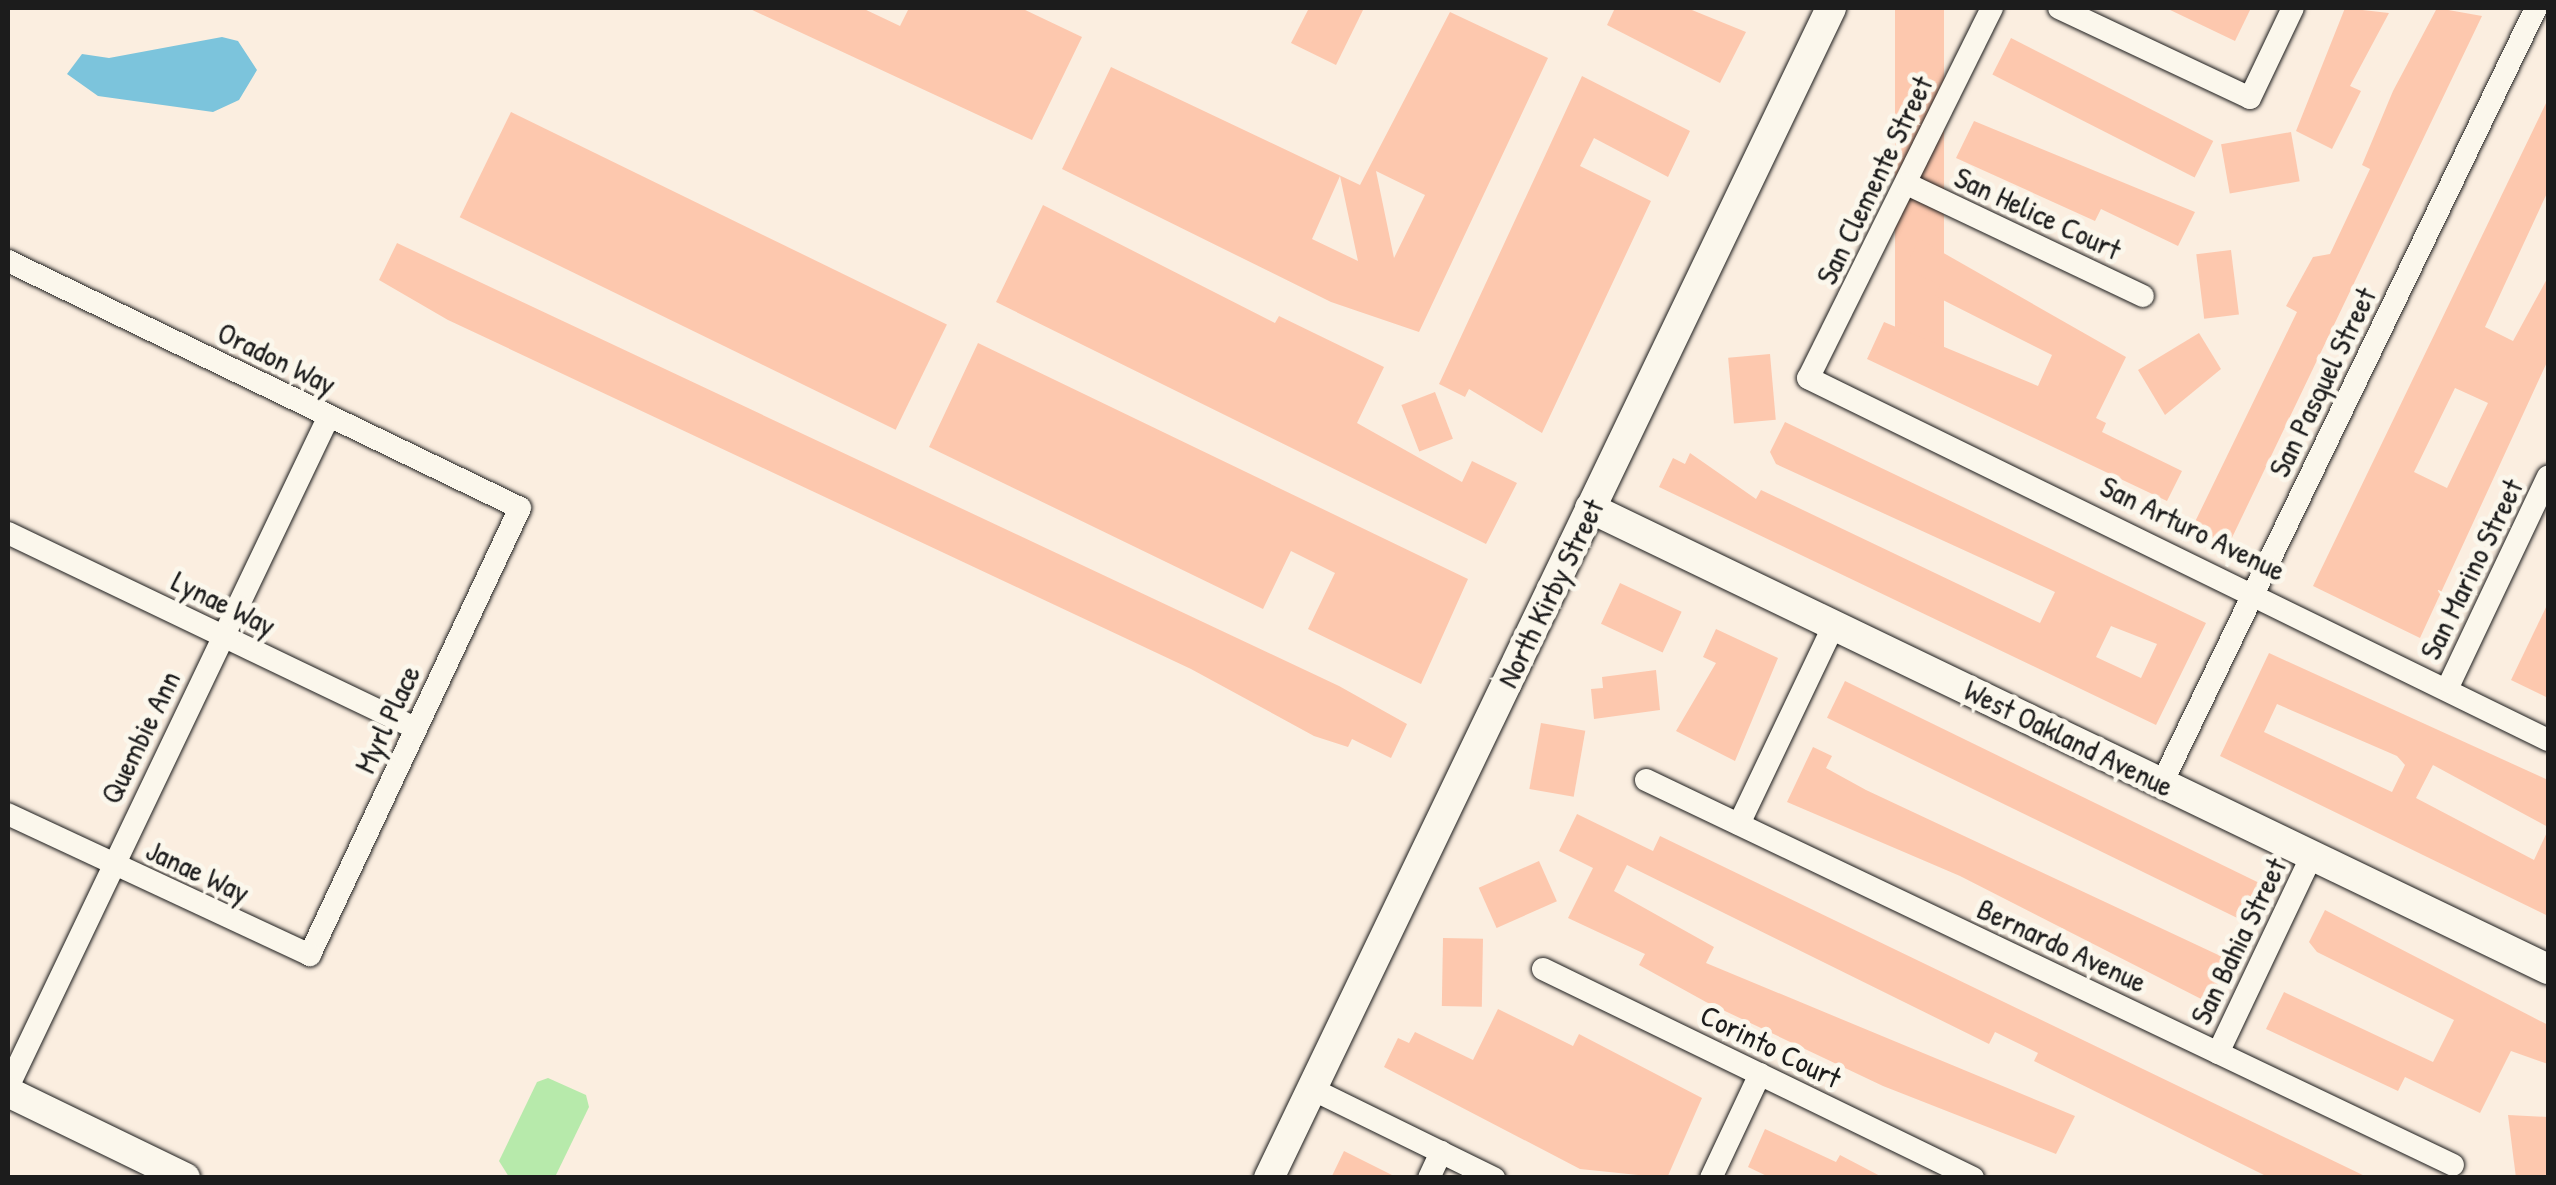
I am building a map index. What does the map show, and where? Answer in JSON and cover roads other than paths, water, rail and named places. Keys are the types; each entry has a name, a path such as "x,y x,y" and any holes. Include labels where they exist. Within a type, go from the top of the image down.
{"street":[{"name":"North Kirby Street","path":"1269,1178 1831,8"},
{"name":"San Clemente Street","path":"1808,378 1992,8"},
{"path":"2059,8 2250,98 2293,8"},
{"name":"San Pasquel Street","path":"2162,783 2536,8"},
{"name":"San Helice Court","path":"1907,184 2144,296"},
{"name":"Oradon Way","path":"8,261 520,508"},
{"name":"San Arturo Avenue","path":"1808,378 2255,590 2548,740"},
{"name":"Quembie Ann","path":"8,1090 112,864 330,416"},
{"name":"San Marino Street","path":"2448,687 2548,476"},
{"name":"Myrl Place","path":"310,955 520,508"},
{"name":"West Oakland Avenue","path":"1590,508 2548,969"},
{"name":"Lynae Way","path":"8,533 415,728"},
{"path":"1738,824 1834,626"},
{"name":"Bernardo Avenue","path":"1646,780 2452,1164"},
{"name":"Janae Way","path":"8,814 310,955"},
{"name":"San Bahia Street","path":"2218,1053 2312,855"},
{"name":"Corinto Court","path":"1543,969 1974,1178"},
{"path":"1711,1178 1760,1074"},
{"path":"1312,1089 1494,1178"},
{"path":"8,1090 184,1178"},
{"path":"1429,1178 1441,1152"}],"water":[{"path":"222,37 238,41 257,70 239,100 213,112 98,96 67,74 82,54 109,58"}]}
